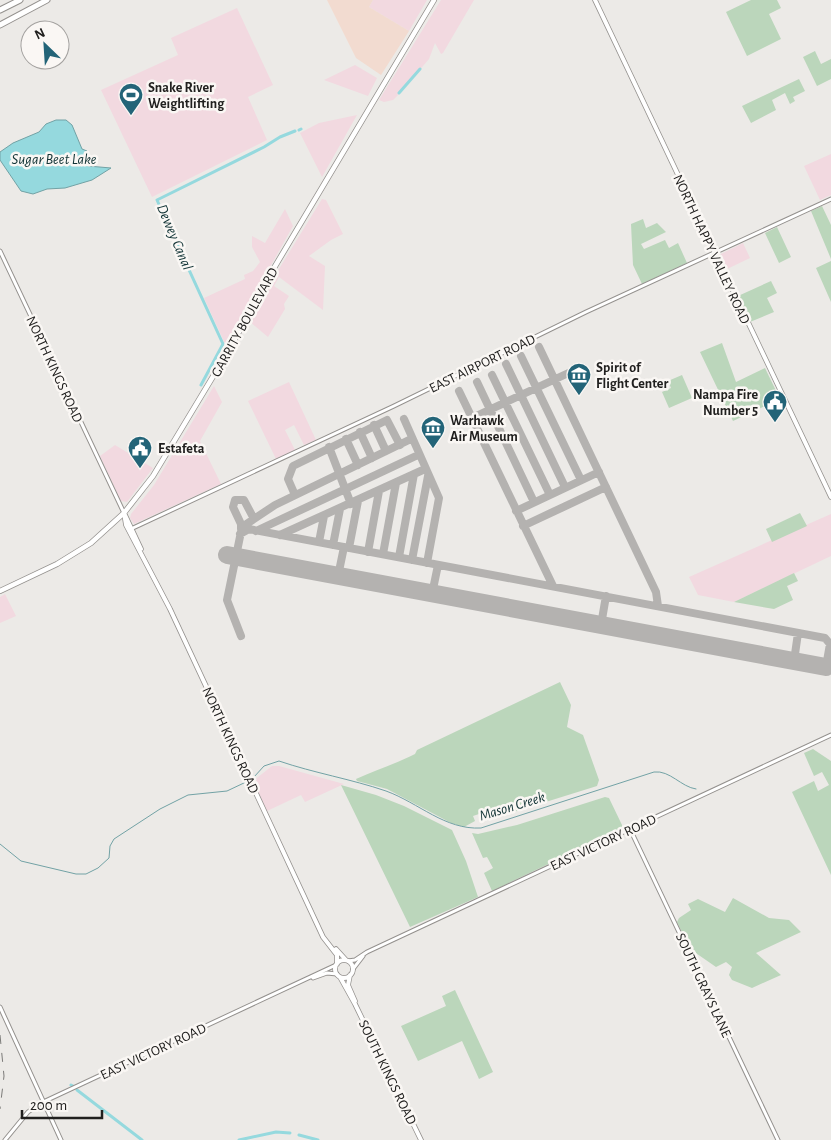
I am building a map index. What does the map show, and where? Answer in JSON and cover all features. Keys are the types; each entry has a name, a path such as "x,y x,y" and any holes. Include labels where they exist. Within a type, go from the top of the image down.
{"highway":[{"path":"0,10 20,0"},
{"path":"0,25 47,0"}],"main road":[{"name":"GARRITY BOULEVARD","path":"0,591 69,558 90,543 124,514 153,476 192,413 275,266 434,0"},
{"name":"NORTH HAPPY VALLEY ROAD","path":"595,0 831,497"},
{"name":"NORTH KINGS ROAD","path":"124,514 133,528 142,554"},
{"name":"NORTH KINGS ROAD","path":"124,514 126,525 142,554 319,928 325,940 337,955 338,975"},
{"name":"NORTH KINGS ROAD","path":"319,928 352,968"},
{"path":"337,964 347,961"},
{"path":"338,975 350,975 352,968"},
{"name":"SOUTH KINGS ROAD","path":"338,975 355,1004 421,1140"},
{"name":"SOUTH KINGS ROAD","path":"350,975 348,985 355,1004"}],"street":[{"name":"EAST AIRPORT ROAD","path":"133,528 394,406 470,367 831,199"},
{"name":"NORTH KINGS ROAD","path":"0,252 124,514"},
{"name":"EAST VICTORY ROAD","path":"347,961 355,960 374,949 831,735"},
{"name":"SOUTH GRAYS LANE","path":"630,829 778,1140"},
{"name":"EAST VICTORY ROAD","path":"352,968 361,958 374,949"},
{"name":"EAST VICTORY ROAD","path":"313,978 337,964"},
{"name":"EAST VICTORY ROAD","path":"5,1140 28,1112 43,1102 313,978 327,973 338,975"},
{"path":"0,1007 61,1140"}],"shaded area":[{"path":"327,0 373,0 369,7 409,31 381,75 356,58"},
{"path":"373,0 427,0 409,31 369,7"},
{"path":"441,0 474,0 443,53 441,54 435,43 429,59 399,94 393,100 384,102 379,100"},
{"path":"237,8 273,85 248,97 267,140 152,197 101,90 178,55 171,38"},
{"path":"355,65 377,78 368,96 324,80"},
{"path":"357,115 322,177 300,133 319,123"},
{"path":"831,154 831,195 820,200 804,166"},
{"path":"322,199 326,200 343,234 309,256 325,266 323,310 279,277 274,286 289,296 284,304 285,309 268,337 250,322 274,277"},
{"path":"285,209 293,226 226,346 204,298 245,279 244,275 253,271 260,262 252,247 252,236 265,243"},
{"path":"743,243 750,258 725,270 719,258 721,254"},
{"path":"289,382 316,440 304,445 294,425 285,430 295,450 276,459 248,401"},
{"path":"214,386 222,402 200,441 221,484 134,524 130,518 131,514 154,485"},
{"path":"115,445 153,468 127,502 121,501 100,456"},
{"path":"831,514 831,556 734,602 698,595 689,577"},
{"path":"5,594 16,616 0,623 0,597"},
{"path":"272,766 279,766 344,784 305,802 301,795 267,811 253,781"}],"green space":[{"path":"751,0 777,0 781,8 769,14 781,39 747,56 726,12"},
{"path":"815,51 821,64 831,59 831,79 817,86 803,57"},
{"path":"799,79 805,91 793,97 795,101 790,104 785,93 772,100 776,110 751,123 742,106"},
{"path":"822,206 831,225 831,259 811,211"},
{"path":"643,219 646,228 657,223 666,232 641,244 644,249 665,240 669,248 678,243 687,263 642,284 633,265 631,224"},
{"path":"777,227 791,257 779,263 765,233"},
{"path":"831,261 831,302 816,268"},
{"path":"771,281 777,293 767,298 774,312 750,322 738,296"},
{"path":"722,343 736,382 765,368 780,399 733,421 700,352"},
{"path":"682,375 692,398 669,408 662,392 671,388 668,381"},
{"path":"800,513 807,526 772,542 766,529"},
{"path":"794,573 798,581 787,586 793,600 774,609 734,602"},
{"path":"560,682 571,705 567,727 583,735 599,780 597,786 507,814 500,807 473,816 475,821 464,827 451,823 387,789 357,781 356,779 408,758 415,754 417,750"},
{"path":"813,749 831,761 831,875 792,792 814,781 818,791 829,785 822,772 814,776 804,753"},
{"path":"341,785 376,795 404,806 452,830 466,861 478,897 410,927"},
{"path":"605,797 609,798 622,825 622,829 492,891 484,873 493,868 487,857 483,858 472,833 478,834 517,825"},
{"path":"733,898 769,918 789,920 801,932 756,953 781,975 752,988 732,980 729,975 732,967 726,962 716,967 690,949 677,922 679,918 691,910 688,904 698,899 725,912"},
{"path":"455,990 493,1072 479,1079 462,1041 418,1061 401,1026 446,1006 442,996"}],"water":[{"name":"Sugar Beet Lake","path":"56,120 66,120 72,125 82,149 87,151 90,158 86,163 88,166 111,168 92,180 65,188 47,189 33,194 21,191 0,160 0,152 13,143 39,132 46,124"}],"waterway":[{"name":"Dewey Canal","path":"399,93 420,69"},
{"name":"Dewey Canal","path":"201,385 223,344 157,200 295,131"},
{"name":"Mason Creek","path":"254,777 264,766 279,761 386,791 456,825 481,828 654,772 670,776 696,789"},
{"name":"Mason Creek","path":"0,844 21,861 76,874 86,874 98,868 109,858 110,846 114,839 160,809 188,795 227,791 246,782"},
{"path":"77,1090 142,1140"},
{"path":"239,1140 276,1132 290,1133"},
{"path":"299,1135 318,1140"}],"taxiway":[{"path":"539,347 656,592 658,606"},
{"path":"521,356 581,480"},
{"path":"506,364 565,487"},
{"path":"472,418 577,369"},
{"path":"492,375 550,495"},
{"path":"477,382 534,502"},
{"path":"459,391 553,586"},
{"path":"404,419 439,498 427,563"},
{"path":"295,495 288,479 293,466 387,420 400,445"},
{"path":"374,425 386,451"},
{"path":"360,432 372,458"},
{"path":"346,439 358,465"},
{"path":"241,636 227,600 242,527 275,505 411,439"},
{"path":"329,447 351,504"},
{"path":"256,531 418,455"},
{"path":"280,535 425,469"},
{"path":"516,511 599,472"},
{"path":"399,557 414,474"},
{"path":"412,560 428,476"},
{"path":"383,554 396,483"},
{"path":"523,526 606,487"},
{"path":"368,552 379,491"},
{"path":"241,529 241,524 233,507 235,500 244,500 254,519"},
{"path":"349,548 358,501"},
{"path":"333,545 340,509"},
{"path":"319,542 324,516"},
{"path":"240,534 249,529 825,638 830,644 827,661 822,667"},
{"path":"338,576 344,547"},
{"path":"432,594 438,565"},
{"path":"601,625 606,596"},
{"path":"794,661 798,633"}],"runway":[{"path":"227,555 826,667"}],"railway":[{"path":"0,1035 4,1076 0,1109"}],"place":[{"name":"Snake River Weightlifting","path":"131,116"},
{"name":"Spirit of Flight Center","path":"579,396"},
{"name":"Nampa Fire Number 5","path":"775,423"},
{"name":"Warhawk Air Museum","path":"433,449"},
{"name":"Estafeta","path":"140,469"}]}
